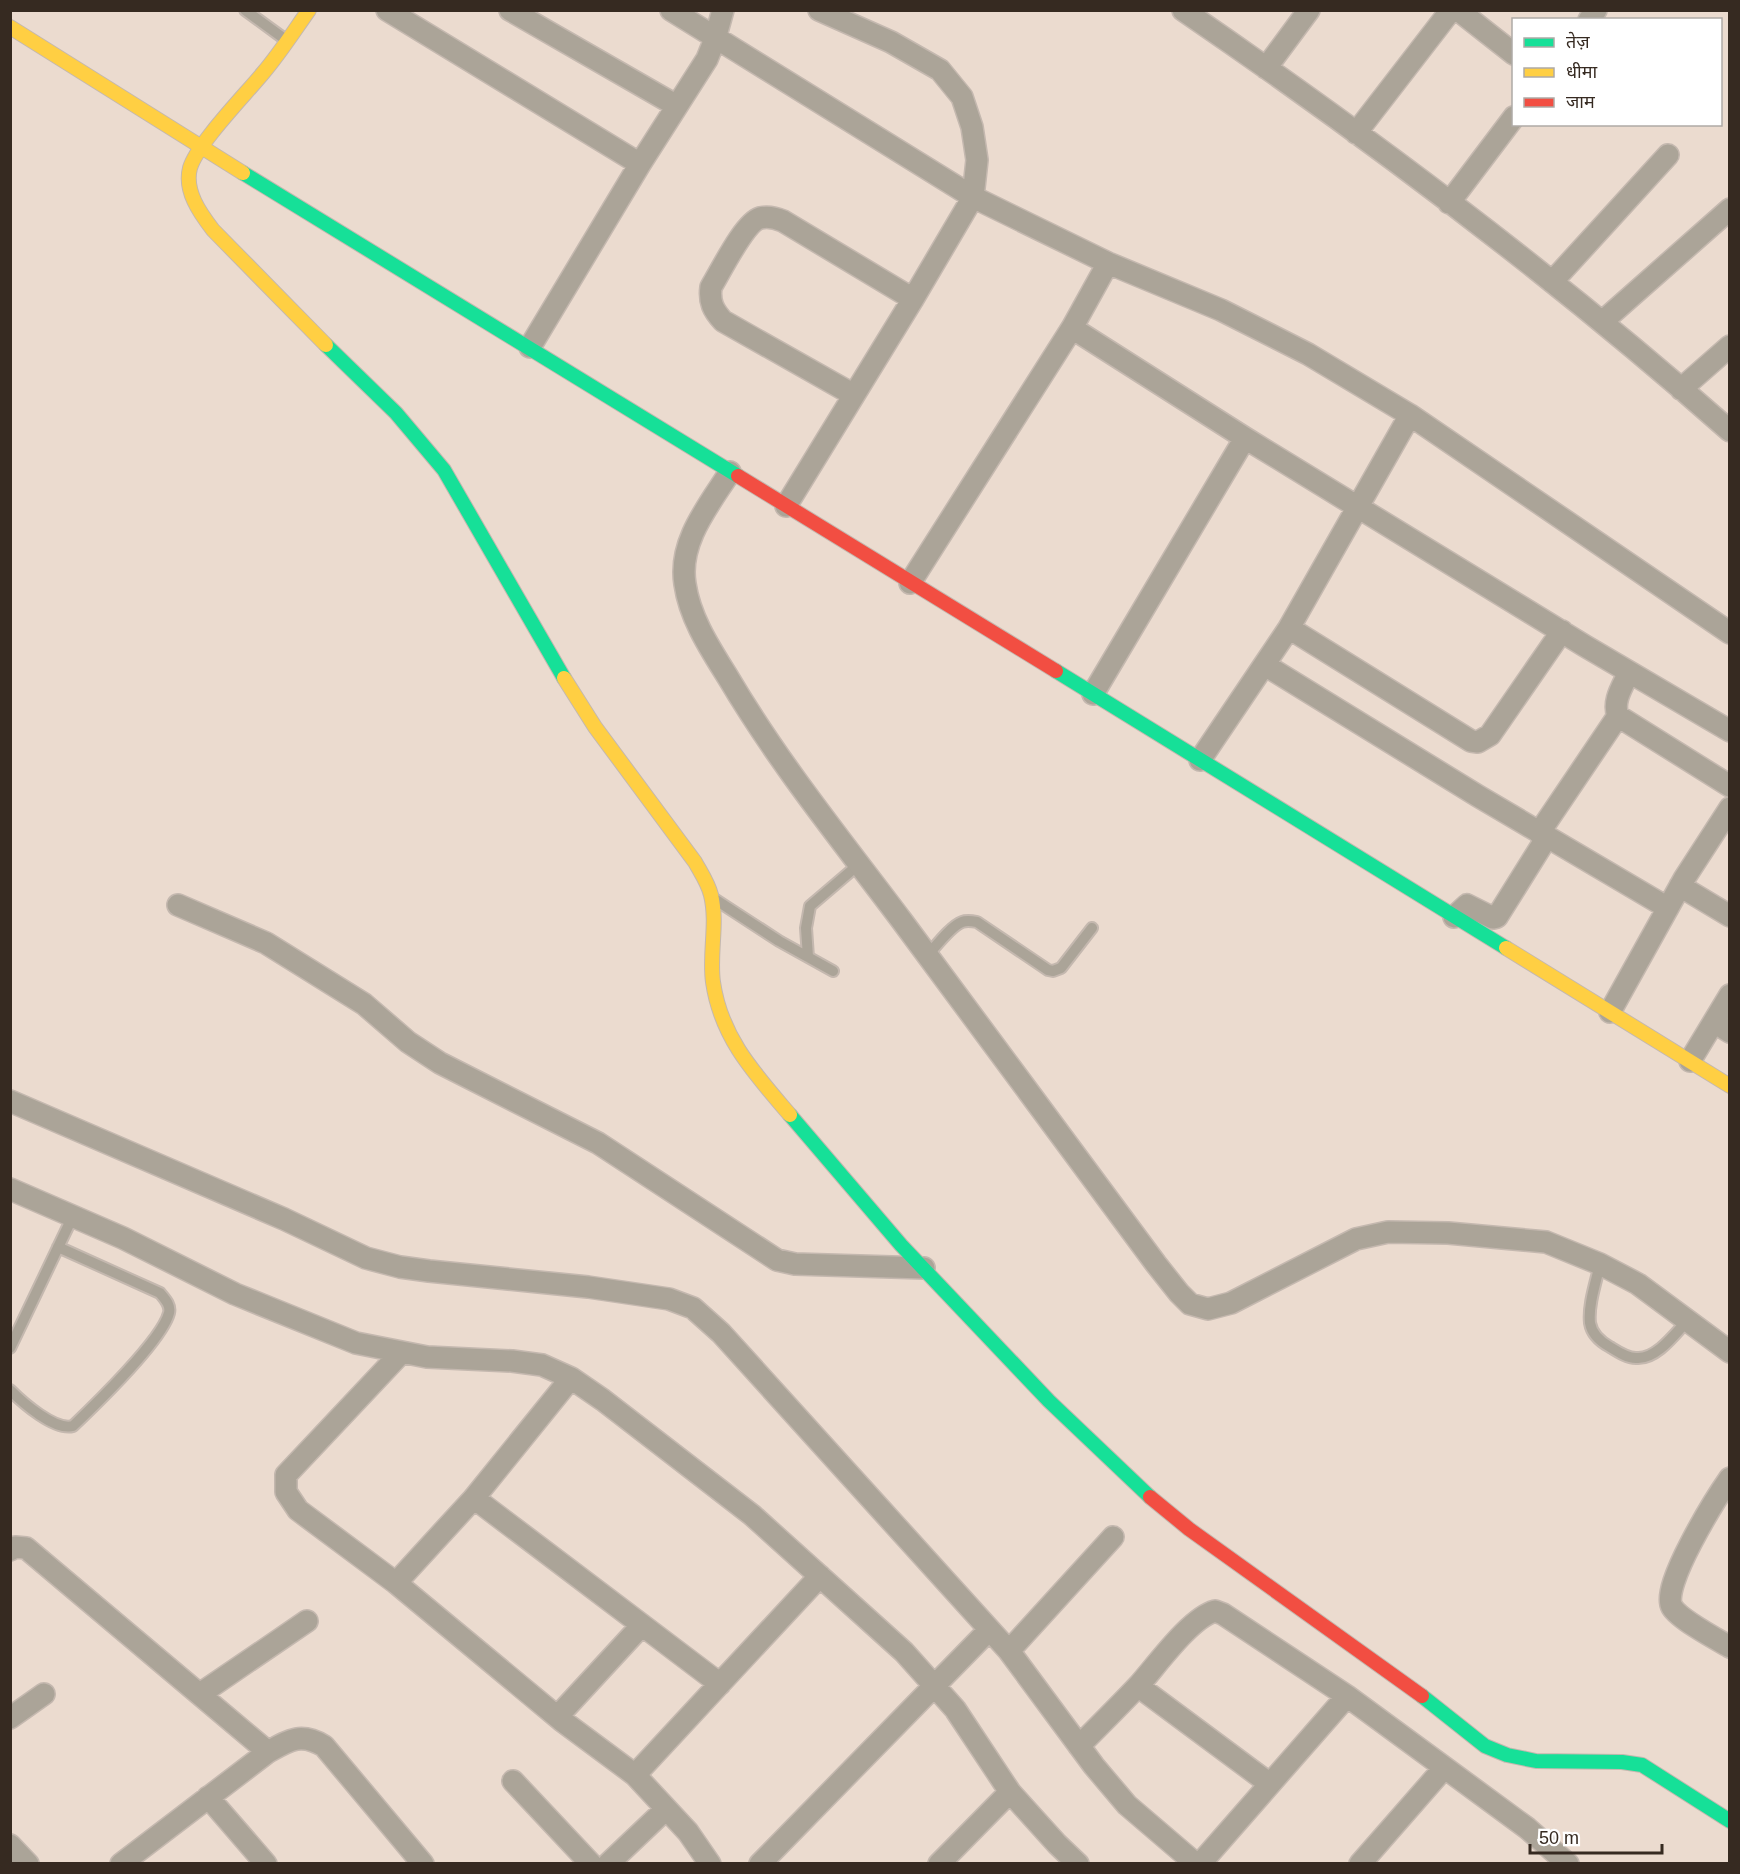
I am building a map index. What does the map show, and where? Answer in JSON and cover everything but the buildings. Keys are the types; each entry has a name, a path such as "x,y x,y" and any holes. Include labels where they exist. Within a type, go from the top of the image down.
{"street":[{"path":"309,10 235,108 201,147 190,168 190,188 197,209 213,230 307,326 396,412 444,470 538,635 595,727 695,862 711,896 713,979 718,1008 730,1037 745,1062 924,1268 1049,1401 1140,1489 1188,1529 1417,1692 1485,1746 1507,1755 1536,1761 1622,1762 1642,1765 1698,1798 1730,1821"},
{"path":"387,10 640,164"},
{"path":"510,10 676,106"},
{"path":"671,10 973,197 1108,263 1221,310 1308,354 1410,415 1730,633"},
{"path":"530,347 640,164 707,59 723,10"},
{"path":"786,506 973,197 977,160 972,127 962,97 940,70 891,42 819,10"},
{"path":"1183,10 1356,133 1505,244 1727,425"},
{"path":"1266,68 1309,10"},
{"path":"1356,133 1451,10"},
{"path":"1458,10 1512,52"},
{"path":"10,27 909,583 1730,1086"},
{"path":"1449,203 1512,120"},
{"path":"1552,282 1668,155"},
{"path":"1602,322 1730,209"},
{"path":"854,396 723,321 714,311 710,298 711,287 748,225 759,218 772,217 783,221 913,299"},
{"path":"909,583 1072,328 1108,263"},
{"path":"1072,328 1245,438 1562,632 1730,731"},
{"path":"1682,389 1730,346"},
{"path":"1200,760 1289,628 1410,415"},
{"path":"1093,694 1245,438"},
{"path":"730,472 695,527 685,554 684,582 691,610 714,655 801,790 1156,1264 1190,1304 1208,1309 1231,1302 1356,1239 1388,1232 1448,1233 1546,1242 1600,1264 1638,1284 1730,1352"},
{"path":"1289,628 1471,741 1478,742 1490,735 1562,632"},
{"path":"1265,665 1543,835 1668,908"},
{"path":"1629,672 1616,702 1615,709 1618,716 1730,786"},
{"path":"1454,917 1467,905 1493,918 1497,917 1543,835 1618,716"},
{"path":"1610,1012 1680,886 1730,808"},
{"path":"1680,886 1730,916"},
{"path":"178,905 266,943 364,1004 408,1042 440,1063 598,1143 777,1260 795,1264 924,1268"},
{"path":"1690,1061 1722,1027 1730,995"},
{"path":"10,1101 284,1219 366,1258 400,1267 429,1271 588,1287 669,1299 693,1308 721,1333 983,1636 1009,1651 1079,1746 1127,1805 1198,1863 1347,1696"},
{"path":"10,1189 123,1238 235,1294 356,1343 427,1357 512,1361 542,1365 571,1378 752,1515 904,1652 941,1679 955,1709 1010,1792 1078,1863"},
{"path":"401,1353 286,1475 285,1492 298,1510 396,1583 558,1716 635,1775 688,1832 710,1863"},
{"path":"396,1583 474,1498 571,1378"},
{"path":"1730,1478 1718,1494 1677,1570 1669,1598 1670,1604 1680,1615 1730,1647"},
{"path":"474,1498 720,1684"},
{"path":"1009,1651 1113,1537"},
{"path":"10,1550 15,1547 26,1548 268,1752"},
{"path":"635,1775 820,1576"},
{"path":"1079,1746 1138,1686 1186,1631 1202,1617 1215,1611 1223,1614 1347,1696 1527,1828 1568,1863"},
{"path":"200,1694 307,1621"},
{"path":"558,1716 642,1625"},
{"path":"760,1863 983,1636"},
{"path":"1138,1686 1270,1784"},
{"path":"10,1718 44,1694"},
{"path":"121,1863 268,1752 298,1738 314,1740 324,1746 423,1863"},
{"path":"1360,1863 1444,1768"},
{"path":"513,1782 591,1863"},
{"path":"939,1863 1010,1792"},
{"path":"208,1797 266,1863"},
{"path":"608,1863 666,1809"},
{"path":"10,1845 28,1863"}],"lane":[{"path":"245,10 287,41"},
{"path":"808,957 806,928 810,906 858,866"},
{"path":"711,896 778,941 833,971"},
{"path":"927,956 955,927 962,922 969,921 976,922 1048,970 1053,971 1061,968 1092,928"},
{"path":"10,1348 73,1216"},
{"path":"10,1390 54,1424 63,1427 73,1426 148,1348 169,1314 168,1303 160,1293 58,1247"},
{"path":"1600,1264 1590,1322 1596,1336 1603,1343 1628,1357 1647,1357 1688,1321"}],"traffic: fast":[{"path":"243,173 738,476"},
{"path":"326,345 396,413 444,470 564,678"},
{"path":"1056,671 1506,948"},
{"path":"790,1115 901,1245 1049,1401 1150,1497"},
{"path":"1422,1696 1485,1746 1507,1755 1536,1761 1622,1762 1642,1765 1730,1821"}],"traffic: slow":[{"path":"309,10 281,50 202,146 190,168 189,185 194,201 213,230 326,345"},
{"path":"10,27 243,173"},
{"path":"564,678 595,727 695,862 704,878 713,906 713,982 723,1021 752,1070 790,1115"},
{"path":"1506,948 1730,1086"}],"traffic: jam":[{"path":"738,476 1056,671"},
{"path":"1150,1497 1189,1529 1422,1696"}]}
